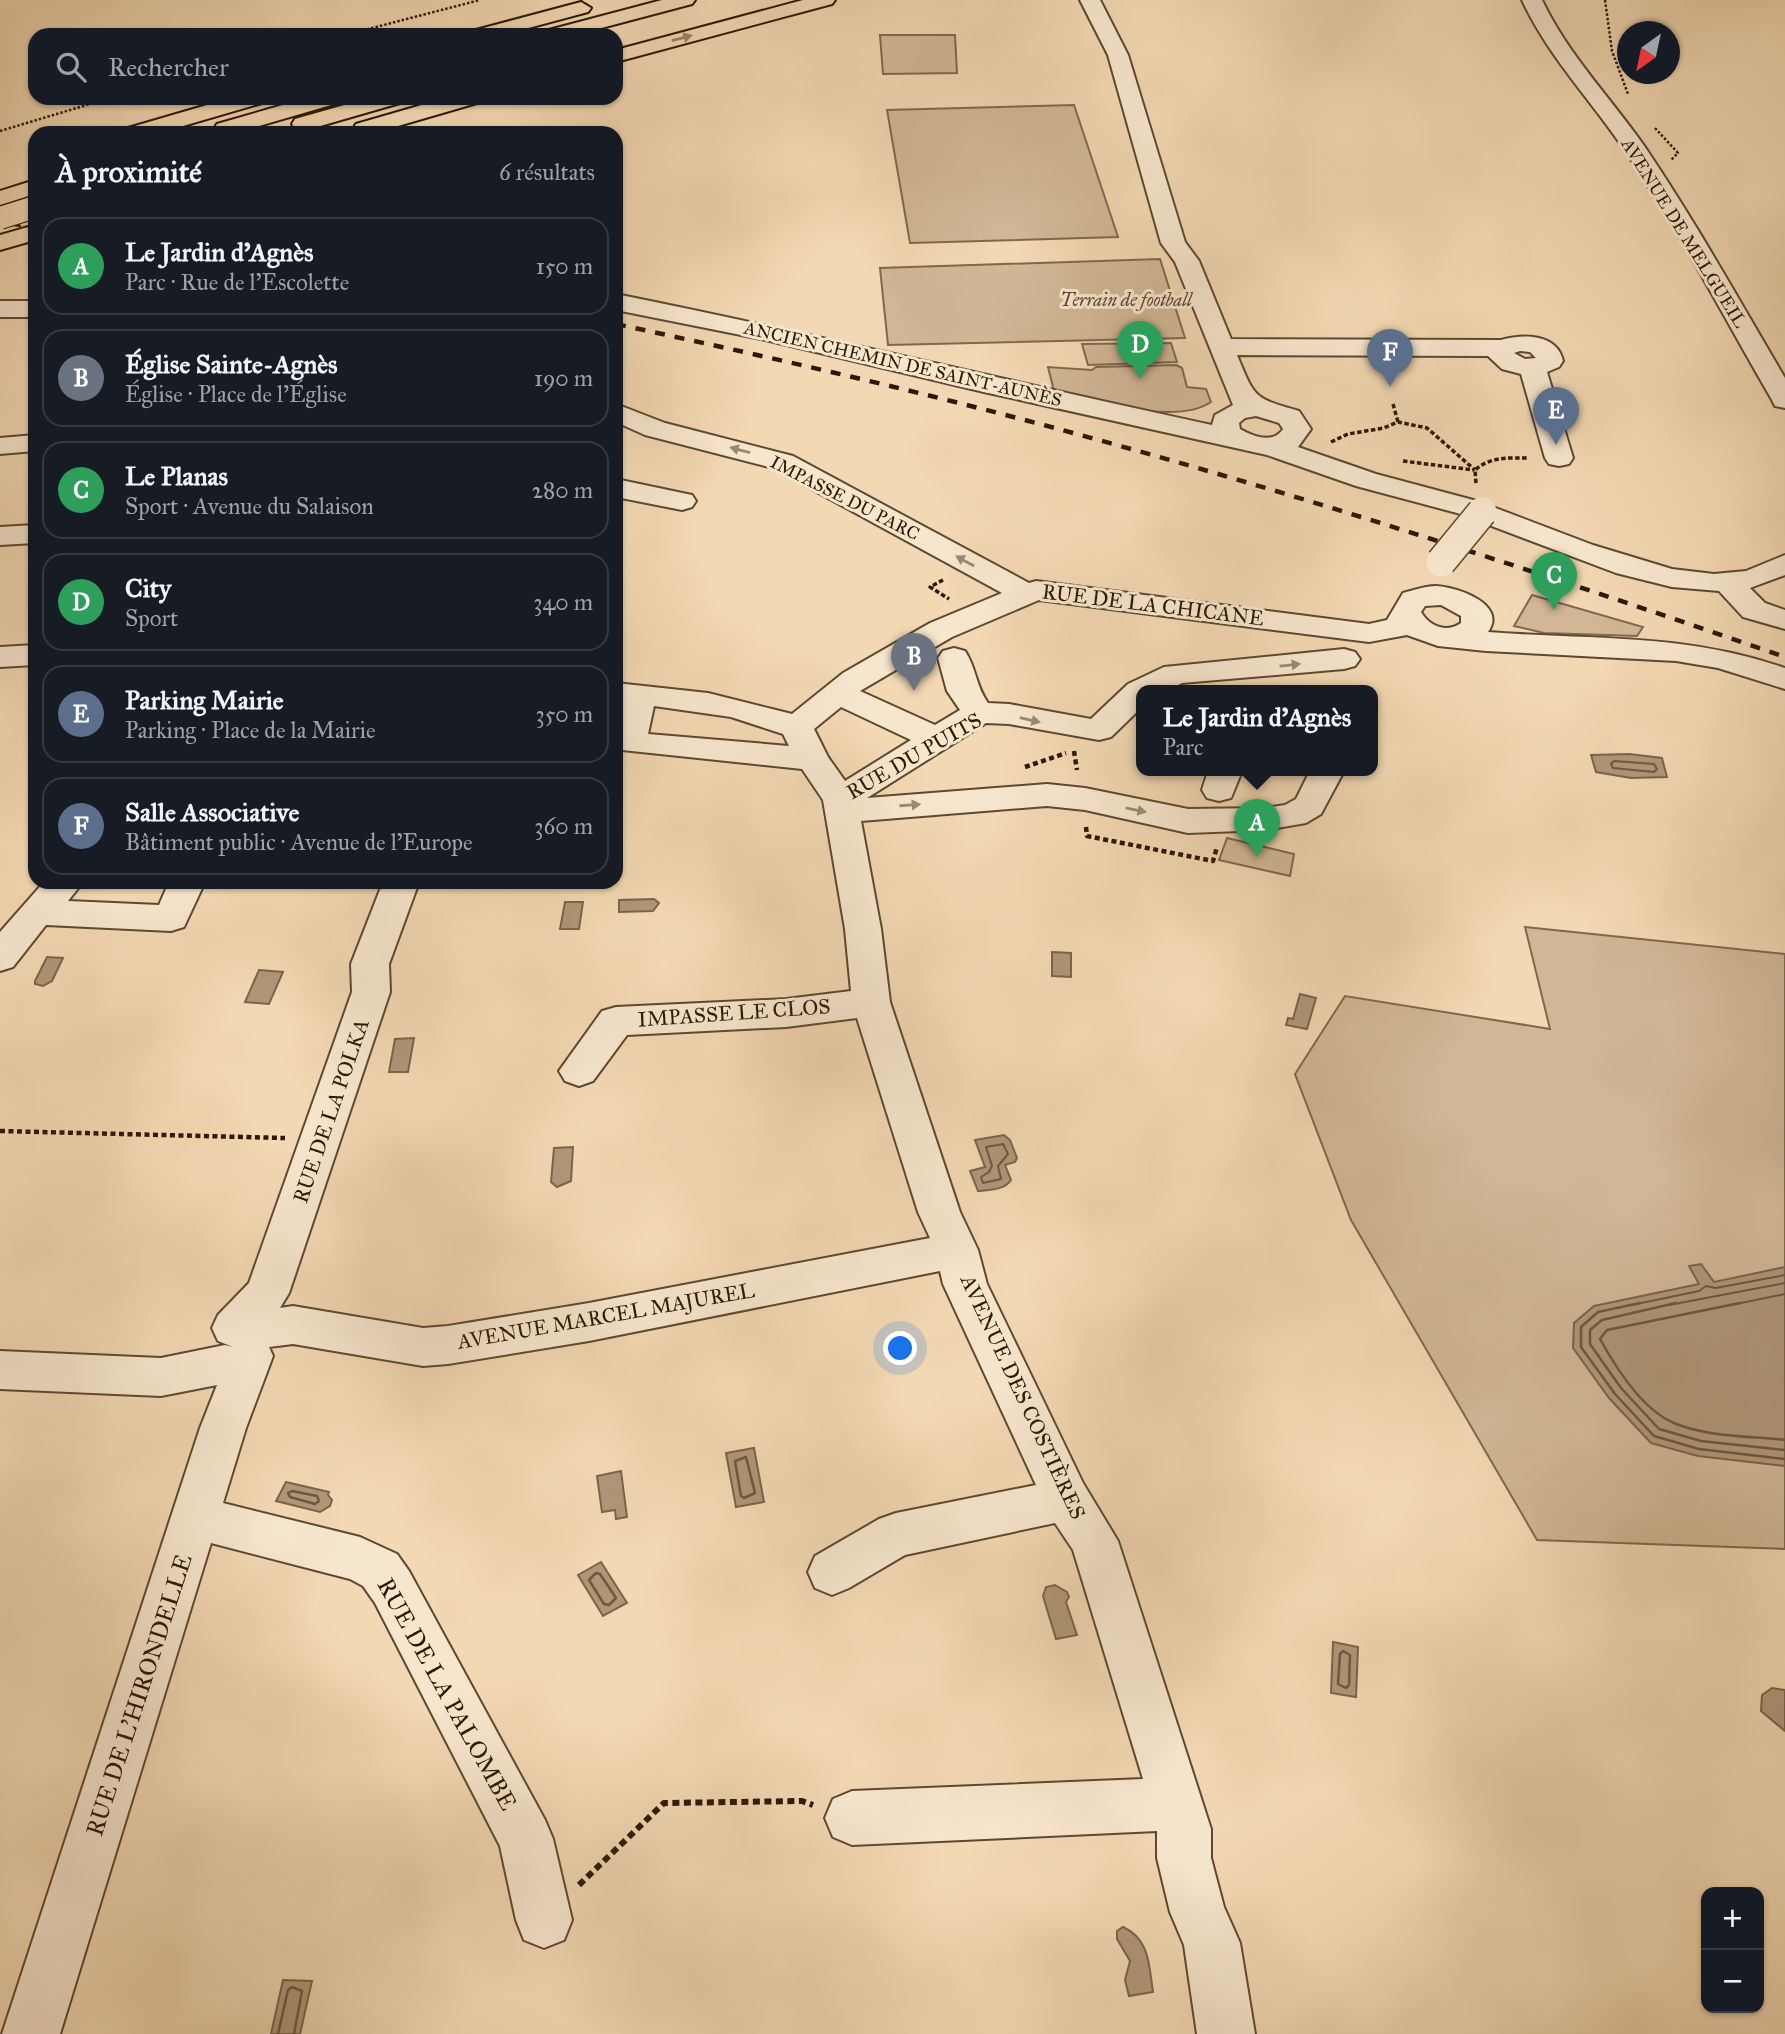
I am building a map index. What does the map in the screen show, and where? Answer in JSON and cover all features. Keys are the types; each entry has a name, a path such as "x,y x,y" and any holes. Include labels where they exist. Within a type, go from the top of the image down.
{"highway":[{"path":"505,28 610,0"},
{"path":"623,54 825,0"},
{"path":"587,28 691,7"},
{"path":"623,32 691,7"},
{"path":"160,126 230,105"},
{"path":"236,126 307,105"},
{"path":"297,126 368,105"},
{"path":"375,126 445,105"},
{"path":"0,198 28,189"},
{"path":"0,218 28,209"}],"street":[{"path":"1090,0 1118,55 1173,243 1187,261 1222,350 1244,443 1300,448 1481,500 1616,563 1684,580 1728,583 1761,577 1785,564"},
{"name":"AVENUE DE MELGUEIL","path":"1532,0 1546,29 1565,58 1637,152 1785,400"},
{"name":"ANCIEN CHEMIN DE SAINT-AUNÈS","path":"623,303 750,328 984,384 1190,427 1237,416"},
{"path":"0,309 28,309"},
{"path":"1222,350 1503,354 1516,365 1532,367 1559,457"},
{"name":"IMPASSE DU PARC","path":"623,415 655,429 783,462 1025,593"},
{"path":"1237,416 1289,417 1300,448"},
{"path":"0,446 28,444"},
{"path":"623,489 682,501"},
{"path":"1341,645 1368,633 1397,628 1423,582 1440,564 1481,500"},
{"path":"0,536 28,534"},
{"path":"1440,564 1443,582 1458,622"},
{"path":"1728,583 1754,610 1785,620"},
{"name":"RUE DE LA CHICANE","path":"796,727 855,680 941,630 1025,593 1045,590 1341,645"},
{"path":"1410,608 1434,595 1458,622 1524,645 1551,644 1706,655 1785,678"},
{"path":"1410,608 1419,629 1458,622"},
{"path":"1341,645 1458,622"},
{"path":"1341,645 1349,685"},
{"name":"RUE DU PUITS","path":"1152,685 1175,674 1254,679 1341,645"},
{"path":"0,649 28,651"},
{"path":"0,657 28,653"},
{"path":"954,658 963,691 979,713"},
{"path":"837,693 939,740"},
{"path":"796,727 762,713 628,694 630,738 634,743 812,759"},
{"name":"RUE DU PUITS","path":"841,805 979,713 994,712 1074,730 1099,730 1136,694"},
{"name":"AVENUE DES COSTIÈRES","path":"796,727 812,759 841,805 863,929 871,1002 939,1212 957,1250 965,1284 1066,1499 1094,1541 1184,1829 1184,1858 1198,1912 1212,1943 1226,2034"},
{"path":"841,805 1047,795 1085,799 1188,821 1266,819 1294,815 1309,806 1324,776"},
{"path":"3,950 58,889"},
{"path":"36,912 171,918 184,889"},
{"name":"RUE DE LA POLKA","path":"254,1333 372,992 370,964 398,889"},
{"name":"IMPASSE LE CLOS","path":"579,1071 616,1021 786,1013 871,1002"},
{"name":"AVENUE MARCEL MAJUREL","path":"0,1370 161,1377 254,1333 423,1347 448,1345 589,1322 957,1250"},
{"name":"RUE DE L'HIRONDELLE","path":"31,2034 254,1333"},
{"path":"161,1377 191,1387 209,1399 221,1416 223,1428"},
{"path":"832,1572 896,1535 1066,1499"},
{"name":"RUE DE LA PALOMBE","path":"196,1518 360,1559 380,1570 526,1839 544,1920"},
{"path":"852,1818 1177,1804"}],"path":[{"path":"372,28 480,0"},
{"path":"1605,0 1612,51 1630,99"},
{"path":"0,131 87,105"},
{"path":"1652,125 1678,153 1653,178"},
{"path":"1393,404 1398,422"},
{"path":"1300,448 1348,434 1384,428 1398,422 1427,428 1475,470 1481,500"},
{"path":"1475,470 1490,460 1517,458"},
{"path":"1074,755 1077,771"},
{"path":"0,1131 321,1139"},
{"path":"544,1920 664,1803 802,1801 852,1818"}],"green space":[{"path":"880,35 955,35 957,73 883,74"},
{"path":"1074,105 1118,237 910,243 887,110"},
{"name":"Terrain de football","path":"1160,259 1185,338 888,345 880,268"},
{"path":"1171,343 1177,362 1088,365 1082,344"},
{"path":"1176,365 1182,368 1187,387 1206,389 1211,402 1196,409 1177,412 1156,412 1112,405 1054,391 1048,367 1092,370 1096,367"},
{"path":"1532,595 1643,627 1637,636 1544,633 1514,626"},
{"path":"1227,838 1294,854 1290,876 1219,860"},
{"path":"1525,927 1785,954 1785,1549 1537,1540 1351,1220 1295,1074 1345,996 1550,1029"}],"water":[{"path":"1629,754 1662,758 1667,777 1631,778 1596,772 1591,755"},
{"path":"654,899 659,903 653,911 619,912 619,900"},
{"path":"565,902 583,902 579,929 560,929"},
{"path":"1052,952 1071,953 1071,977 1052,976"},
{"path":"47,957 63,958 52,981 43,986 35,984 35,981"},
{"path":"259,970 283,972 269,1004 245,1002"},
{"path":"1300,994 1316,998 1307,1029 1286,1025 1288,1018 1293,1019"},
{"path":"414,1038 408,1072 389,1072 395,1039"},
{"path":"1004,1135 1010,1140 1017,1158 1015,1162 1005,1165 1011,1180 1001,1188 978,1191 970,1171 985,1167 975,1140"},
{"path":"573,1147 571,1181 557,1187 551,1182 554,1148"},
{"path":"1701,1264 1714,1282 1785,1267 1785,1466 1698,1456 1651,1443 1609,1398 1573,1348 1574,1323 1594,1306 1699,1284 1689,1266"},
{"path":"754,1448 764,1502 736,1507 726,1453"},
{"path":"621,1471 627,1517 616,1519 615,1510 602,1512 597,1476"},
{"path":"286,1482 329,1492 332,1500 330,1506 320,1512 276,1501"},
{"path":"601,1562 627,1603 603,1616 578,1575"},
{"path":"1055,1585 1067,1592 1069,1597 1066,1602 1077,1635 1056,1639 1043,1596 1046,1587"},
{"path":"1333,1642 1358,1647 1356,1697 1331,1693"},
{"path":"1772,1688 1785,1690 1785,1731 1761,1711 1762,1695"},
{"path":"1123,1927 1139,1939 1147,1954 1153,1992 1129,1996 1125,1980 1130,1961 1117,1939 1117,1931"},
{"path":"283,1980 312,1981 300,2034 271,2034"}],"railway":[{"path":"0,223 28,227"},
{"path":"623,326 896,387 1153,455 1425,537 1785,657"}],"place":[{"name":"City","path":"1140,379"},
{"name":"Salle Associative","path":"1390,387"},
{"name":"Parking Mairie","path":"1556,445"},
{"name":"Le Planas","path":"1554,610"},
{"name":"Église Sainte-Agnès","path":"914,691"},
{"name":"Le Jardin d'Agnès","path":"1257,857"}]}
